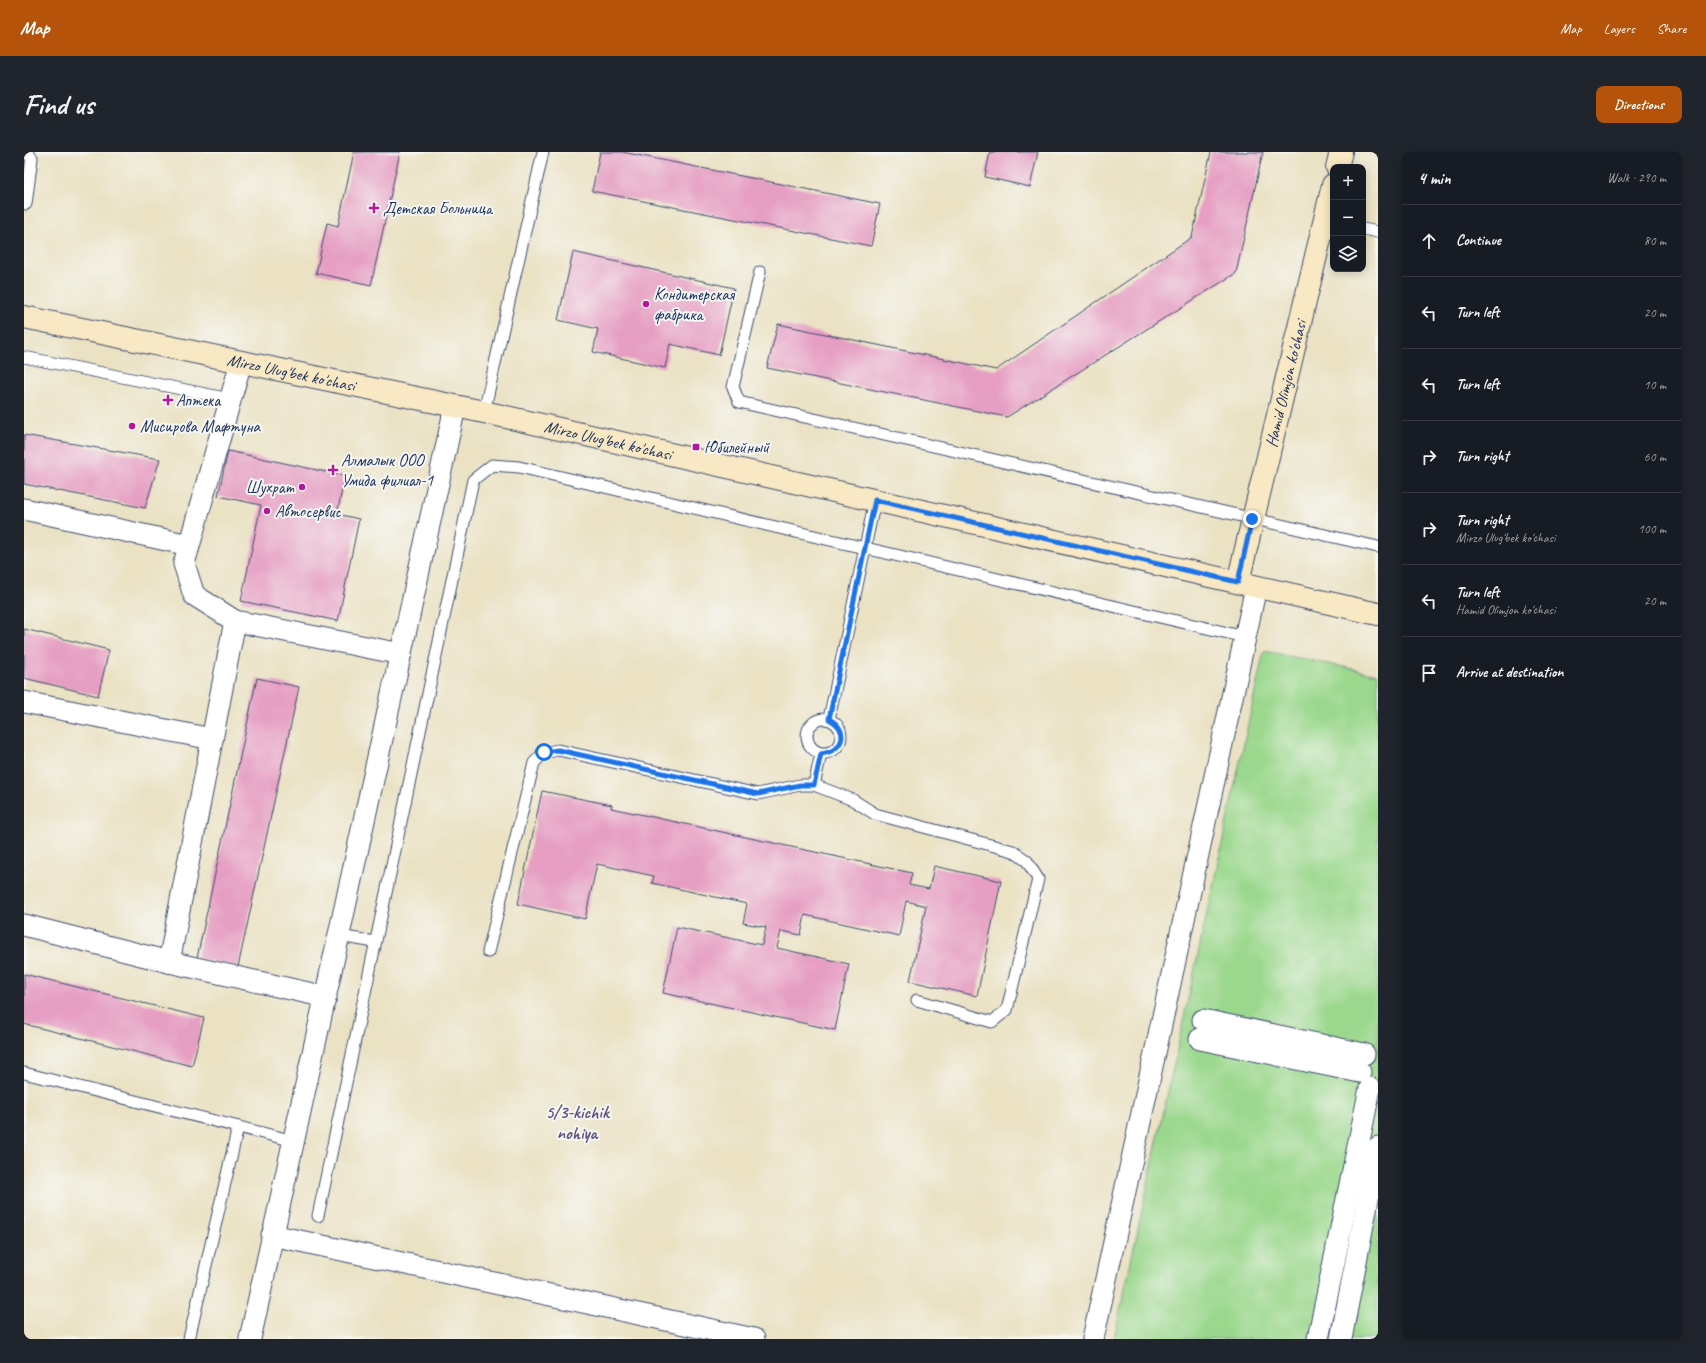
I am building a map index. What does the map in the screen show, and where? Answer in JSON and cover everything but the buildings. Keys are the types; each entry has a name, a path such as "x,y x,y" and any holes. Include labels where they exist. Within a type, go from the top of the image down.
{"main road":[{"path":"1338,164 1341,152"},
{"name":"Hamid Olimjon ko'chasi","path":"1247,584 1252,519 1329,220 1331,200"},
{"name":"Mirzo Ulug'bek ko'chasi","path":"24,317 484,412 1378,614"}],"street":[{"path":"241,362 184,564 194,595 235,621 401,654"},
{"path":"250,1339 456,407"},
{"path":"24,509 190,545"},
{"path":"1093,1339 1246,637 1247,584"},
{"path":"169,962 235,621"},
{"path":"24,702 212,739"},
{"path":"24,926 169,962 326,997"},
{"path":"1202,1030 1370,1070 1318,1339"},
{"path":"1341,1339 1378,1147"},
{"path":"272,1235 719,1335 754,1339"}],"lane":[{"path":"26,152 32,158 26,204"},
{"path":"484,412 543,152"},
{"path":"1366,229 1378,232"},
{"path":"760,272 733,387 739,402 1378,547"},
{"path":"24,357 230,399"},
{"path":"318,1216 473,480 492,466 519,467 1246,637"},
{"path":"829,719 875,500"},
{"path":"829,719 836,723 841,730 842,739 838,748 830,753 821,754 813,750 808,742 807,733 811,725 818,720 829,719"},
{"path":"488,952 534,763 544,752 558,750 758,794 800,785 814,785 853,800 875,814 1012,851 1028,861 1038,879 1007,1010 992,1022 917,1000"},
{"path":"814,785 821,754"},
{"path":"339,936 375,942"},
{"path":"24,1073 294,1140"},
{"path":"189,1339 238,1126"}],"green space":[{"path":"1264,651 1378,674 1378,1339 1114,1339"}],"place":[{"name":"Детская Больница","path":"374,208"},
{"name":"Кондитерская фабрика","path":"646,304"},
{"name":"Аптека","path":"168,400"},
{"name":"Мисирова Мафтуна","path":"132,426"},
{"name":"Юбилейный","path":"696,447"},
{"name":"Алмалык ООО Умида филиал-1","path":"333,470"},
{"name":"Шухрат","path":"302,487"},
{"name":"Автосервис","path":"267,511"}],"district":[{"name":"5/3-kichik nohiya","path":"577,1122"}],"route":[{"path":"544,752 558,750 758,794 800,785 814,785 821,754 830,753 838,748 842,739 841,730 836,723 829,719 875,500 1238,582 1252,519"}]}
